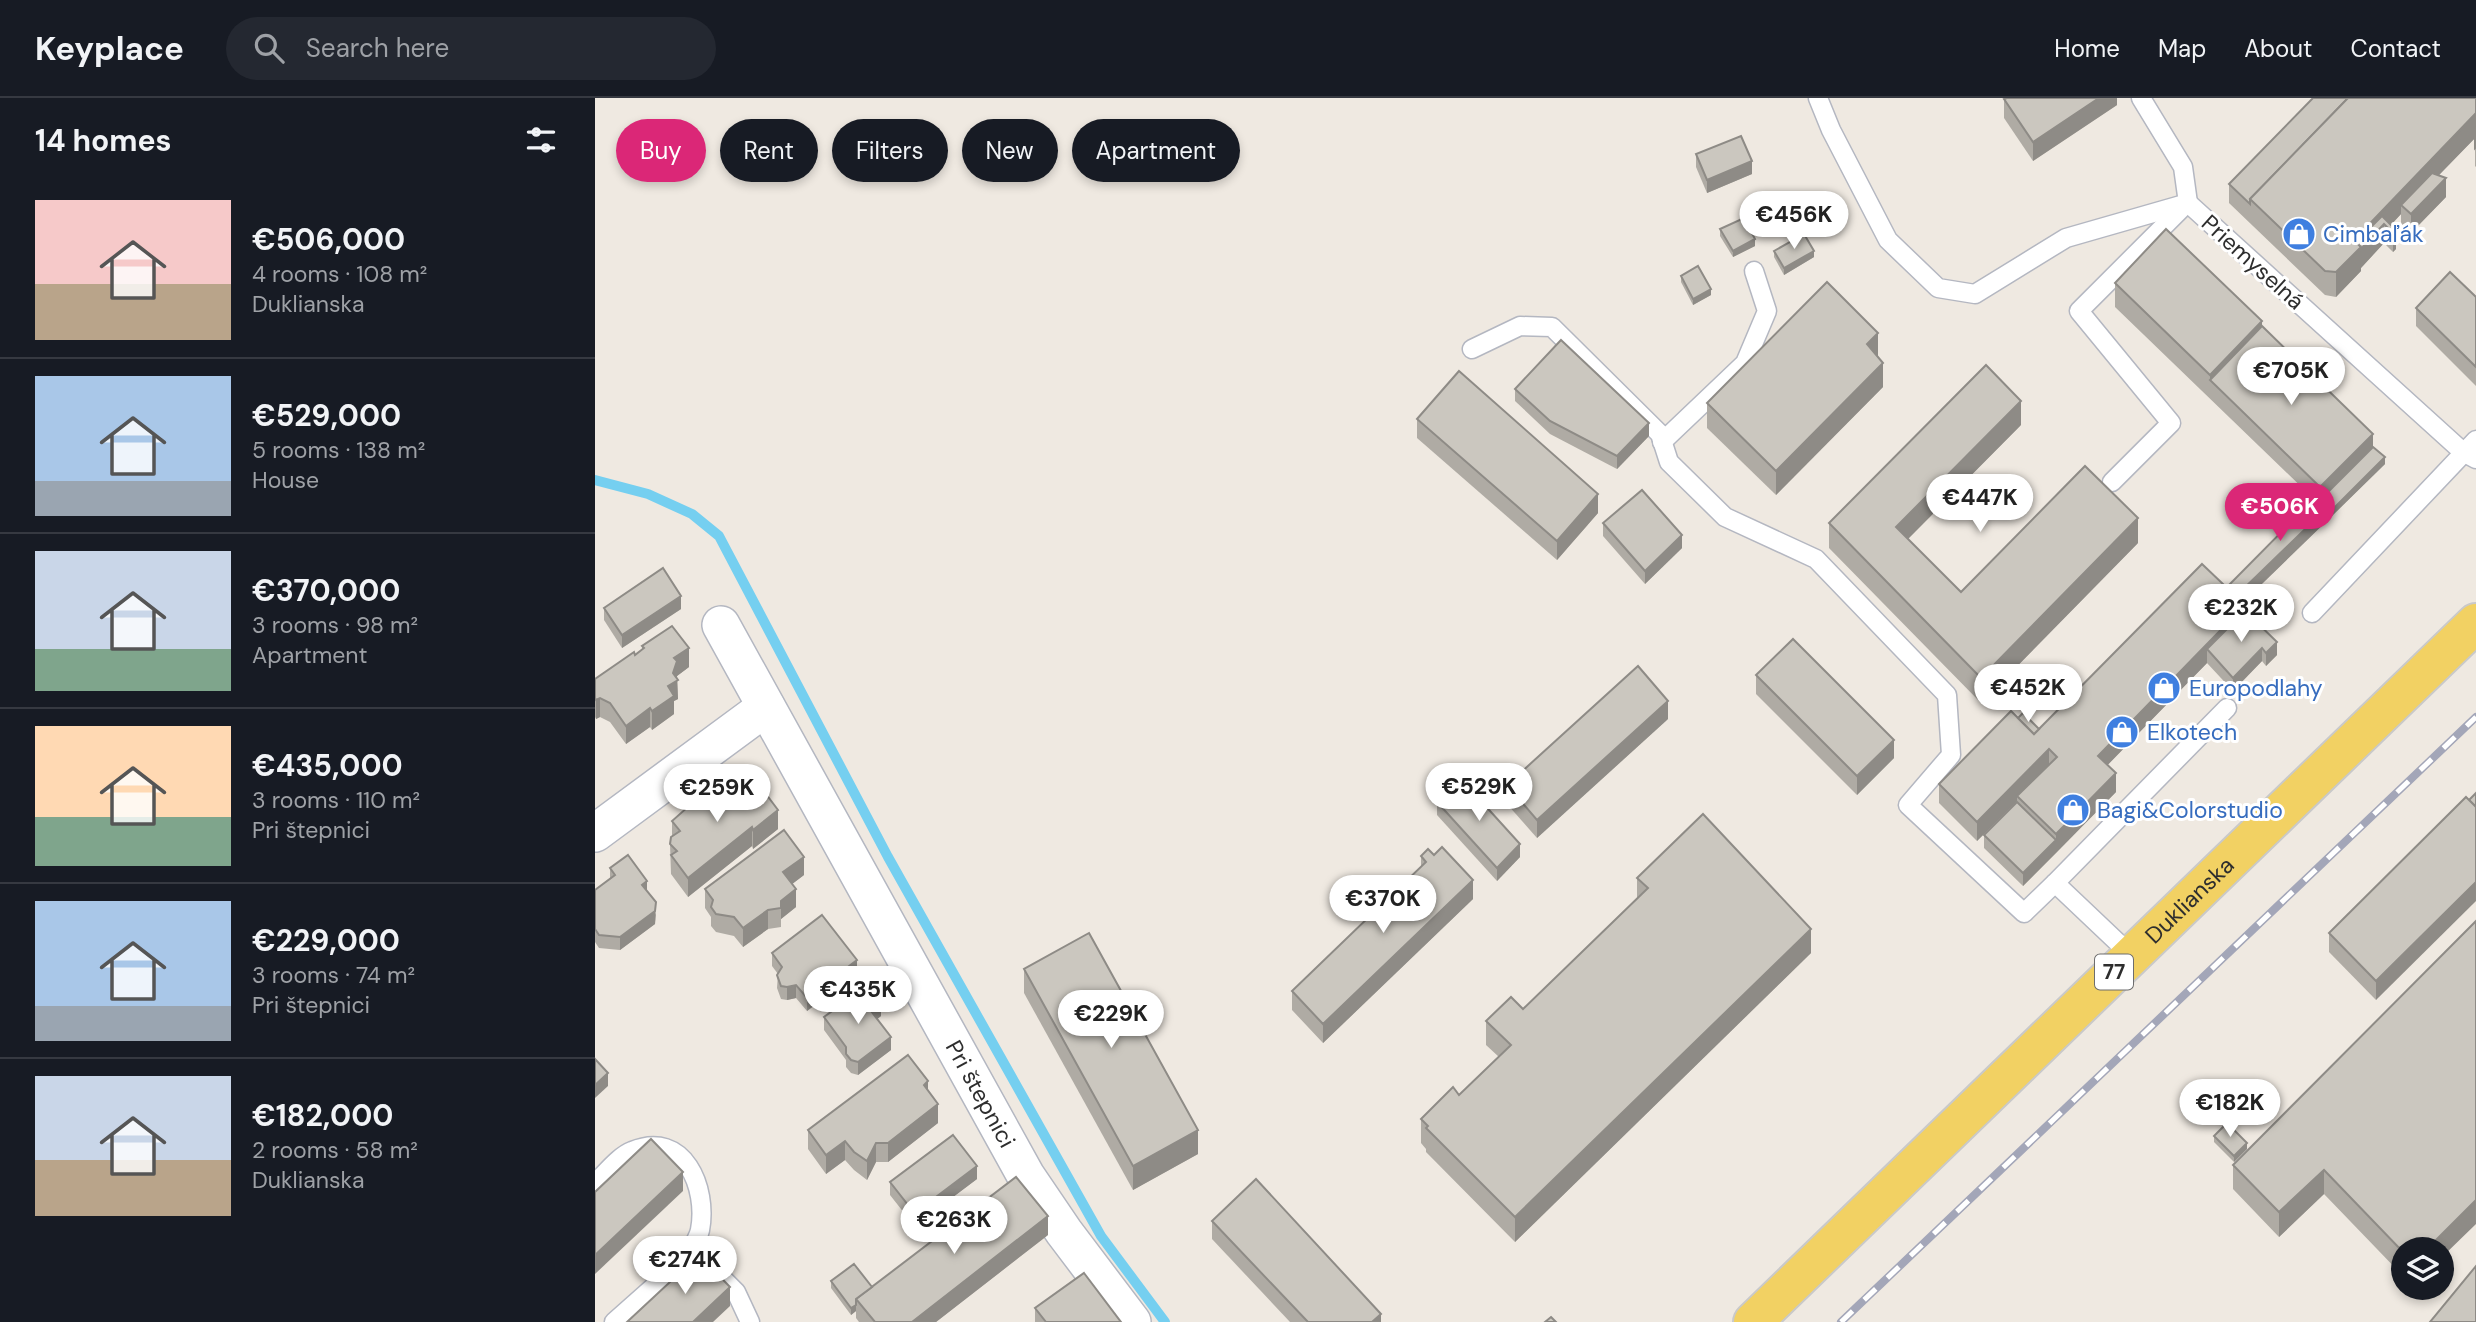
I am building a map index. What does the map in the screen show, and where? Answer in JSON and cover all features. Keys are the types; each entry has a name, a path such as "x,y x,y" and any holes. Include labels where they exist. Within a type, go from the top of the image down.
{"main road":[{"name":"Duklianska","path":"1752,1322 2476,623"}],"street":[{"name":"Pri štepnici","path":"721,625 1026,1176 1064,1232 1132,1322"},
{"path":"595,833 766,707"}],"lane":[{"path":"1818,98 1831,130 1888,240 1938,288 1975,294 2066,238 2188,202"},
{"path":"2141,98 2183,167 2188,202"},
{"path":"2112,482 2171,423 2079,311 2188,202"},
{"name":"Priemyselná","path":"2188,202 2472,450"},
{"path":"1662,442 1745,363 1767,311 1753,271"},
{"path":"1472,349 1520,326 1552,327 1660,434 1669,462 1725,517 1816,559 1947,695 1951,755 1909,805 2024,913 2227,708"},
{"path":"2312,613 2472,450"},
{"path":"2055,883 2132,956"},
{"path":"595,1183 630,1151 654,1145 676,1153 692,1169 702,1195 700,1232 685,1259 614,1322"},
{"path":"685,1259 705,1261 736,1292 750,1322"}],"building":[{"path":"2099,98 2033,142 2004,99"},
{"path":"2313,98 2348,98 2250,199 2250,204 2229,184"},
{"path":"2348,98 2476,98 2476,113 2354,240 2361,247 2336,272 2325,271 2250,199"},
{"path":"1741,136 1752,161 1707,180 1696,154"},
{"path":"2432,173 2446,178 2411,214 2401,205"},
{"path":"2382,216 2396,230 2393,233 2384,224 2361,249 2356,242"},
{"path":"1744,218 1755,239 1733,251 1720,229"},
{"path":"2166,229 2262,321 2210,375 2115,283"},
{"path":"1804,234 1814,251 1784,268 1774,251"},
{"path":"1698,266 1711,289 1693,299 1681,276"},
{"path":"2450,272 2476,297 2476,367 2416,308"},
{"path":"1827,282 1878,333 1867,344 1883,363 1776,471 1707,403"},
{"path":"2262,326 2373,434 2320,487 2210,380"},
{"path":"1561,340 1649,423 1617,456 1550,421 1515,389"},
{"path":"1986,365 2021,401 1896,527 1961,592 2085,466 2138,518 1981,678 1829,523"},
{"path":"1459,371 1598,494 1557,541 1417,419"},
{"path":"2373,447 2385,457 2332,510 2332,503 2324,496"},
{"path":"1642,490 1682,535 1645,571 1603,523"},
{"path":"2320,493 2332,503 2236,596 2227,587"},
{"path":"2202,564 2245,605 2098,756 2116,773 2056,834 2017,796 2057,757 2049,749 1977,822 1939,784 2011,711 2034,734"},
{"path":"663,568 681,596 622,635 604,608"},
{"path":"2245,611 2277,642 2266,653 2262,648 2233,678 2207,649"},
{"path":"672,626 689,648 674,658 677,661 673,673 678,680 668,686 674,696 652,711 650,708 626,726 610,703 600,698 596,700 595,679 634,652 635,655 644,648 642,646"},
{"path":"1793,639 1894,740 1857,776 1756,675"},
{"path":"1638,666 1668,701 1537,820 1507,785"},
{"path":"2023,713 2039,729 2034,734 2018,718"},
{"path":"1461,779 1520,844 1497,868 1437,802"},
{"path":"724,781 732,791 736,787 748,790 750,794 760,786 778,810 753,830 752,827 688,878 671,855 677,851 670,844 671,837 680,831 672,821 707,790 709,792"},
{"path":"2476,793 2476,807 2469,800"},
{"path":"2466,797 2476,807 2476,882 2376,981 2329,933"},
{"path":"2017,802 2056,840 2023,873 1984,835"},
{"path":"1703,814 1811,929 1515,1217 1426,1128 1428,1126 1421,1119 1453,1087 1459,1095 1511,1045 1486,1021 1511,997 1523,1009 1648,888 1637,878"},
{"path":"784,830 804,857 783,872 796,889 781,901 781,908 768,910 743,928 734,917 716,914 711,907 713,900 705,889"},
{"path":"1442,847 1473,880 1323,1024 1292,991 1426,862 1421,856 1428,849 1434,855"},
{"path":"628,855 647,881 642,885 656,902 655,911 620,937 599,935 595,929 595,890 615,875 610,868"},
{"path":"822,915 857,960 807,998 796,985 781,986 777,975 782,967 772,953"},
{"path":"2476,921 2476,1200 2439,1237 2391,1237 2391,1240 2324,1170 2279,1212 2233,1165"},
{"path":"1089,933 1198,1130 1133,1166 1024,969"},
{"path":"871,990 881,1003 871,1011 891,1037 858,1062 851,1060 846,1054 846,1047 824,1017 857,993 860,998"},
{"path":"908,1055 928,1081 924,1085 938,1104 888,1143 876,1143 867,1161 845,1141 826,1155 808,1130"},
{"path":"595,1059 608,1073 595,1085"},
{"path":"2227,1123 2247,1143 2234,1156 2214,1136"},
{"path":"953,1135 977,1166 936,1197 944,1208 923,1224 890,1182"},
{"path":"651,1139 683,1172 595,1255 595,1192"},
{"path":"1016,1177 1048,1216 912,1322 875,1322 856,1299"},
{"path":"1256,1179 1381,1314 1372,1322 1308,1322 1212,1221"},
{"path":"699,1255 730,1287 693,1322 627,1322"},
{"path":"854,1264 872,1287 856,1299 856,1305 851,1308 831,1281"},
{"path":"2476,1266 2476,1322 2430,1322 2448,1300 2454,1300 2454,1293"},
{"path":"1084,1273 1121,1322 1046,1322 1035,1308"}],"waterway":[{"path":"595,480 648,494 692,514 719,536 888,857 1101,1236 1165,1322"}],"railway":[{"path":"1841,1322 2476,717"}],"place":[{"name":"Cimbaľák","path":"2299,234"},
{"name":"Europodlahy","path":"2164,688"},
{"name":"Elkotech","path":"2122,732"},
{"name":"Bagi&Colorstudio","path":"2073,810"}]}
